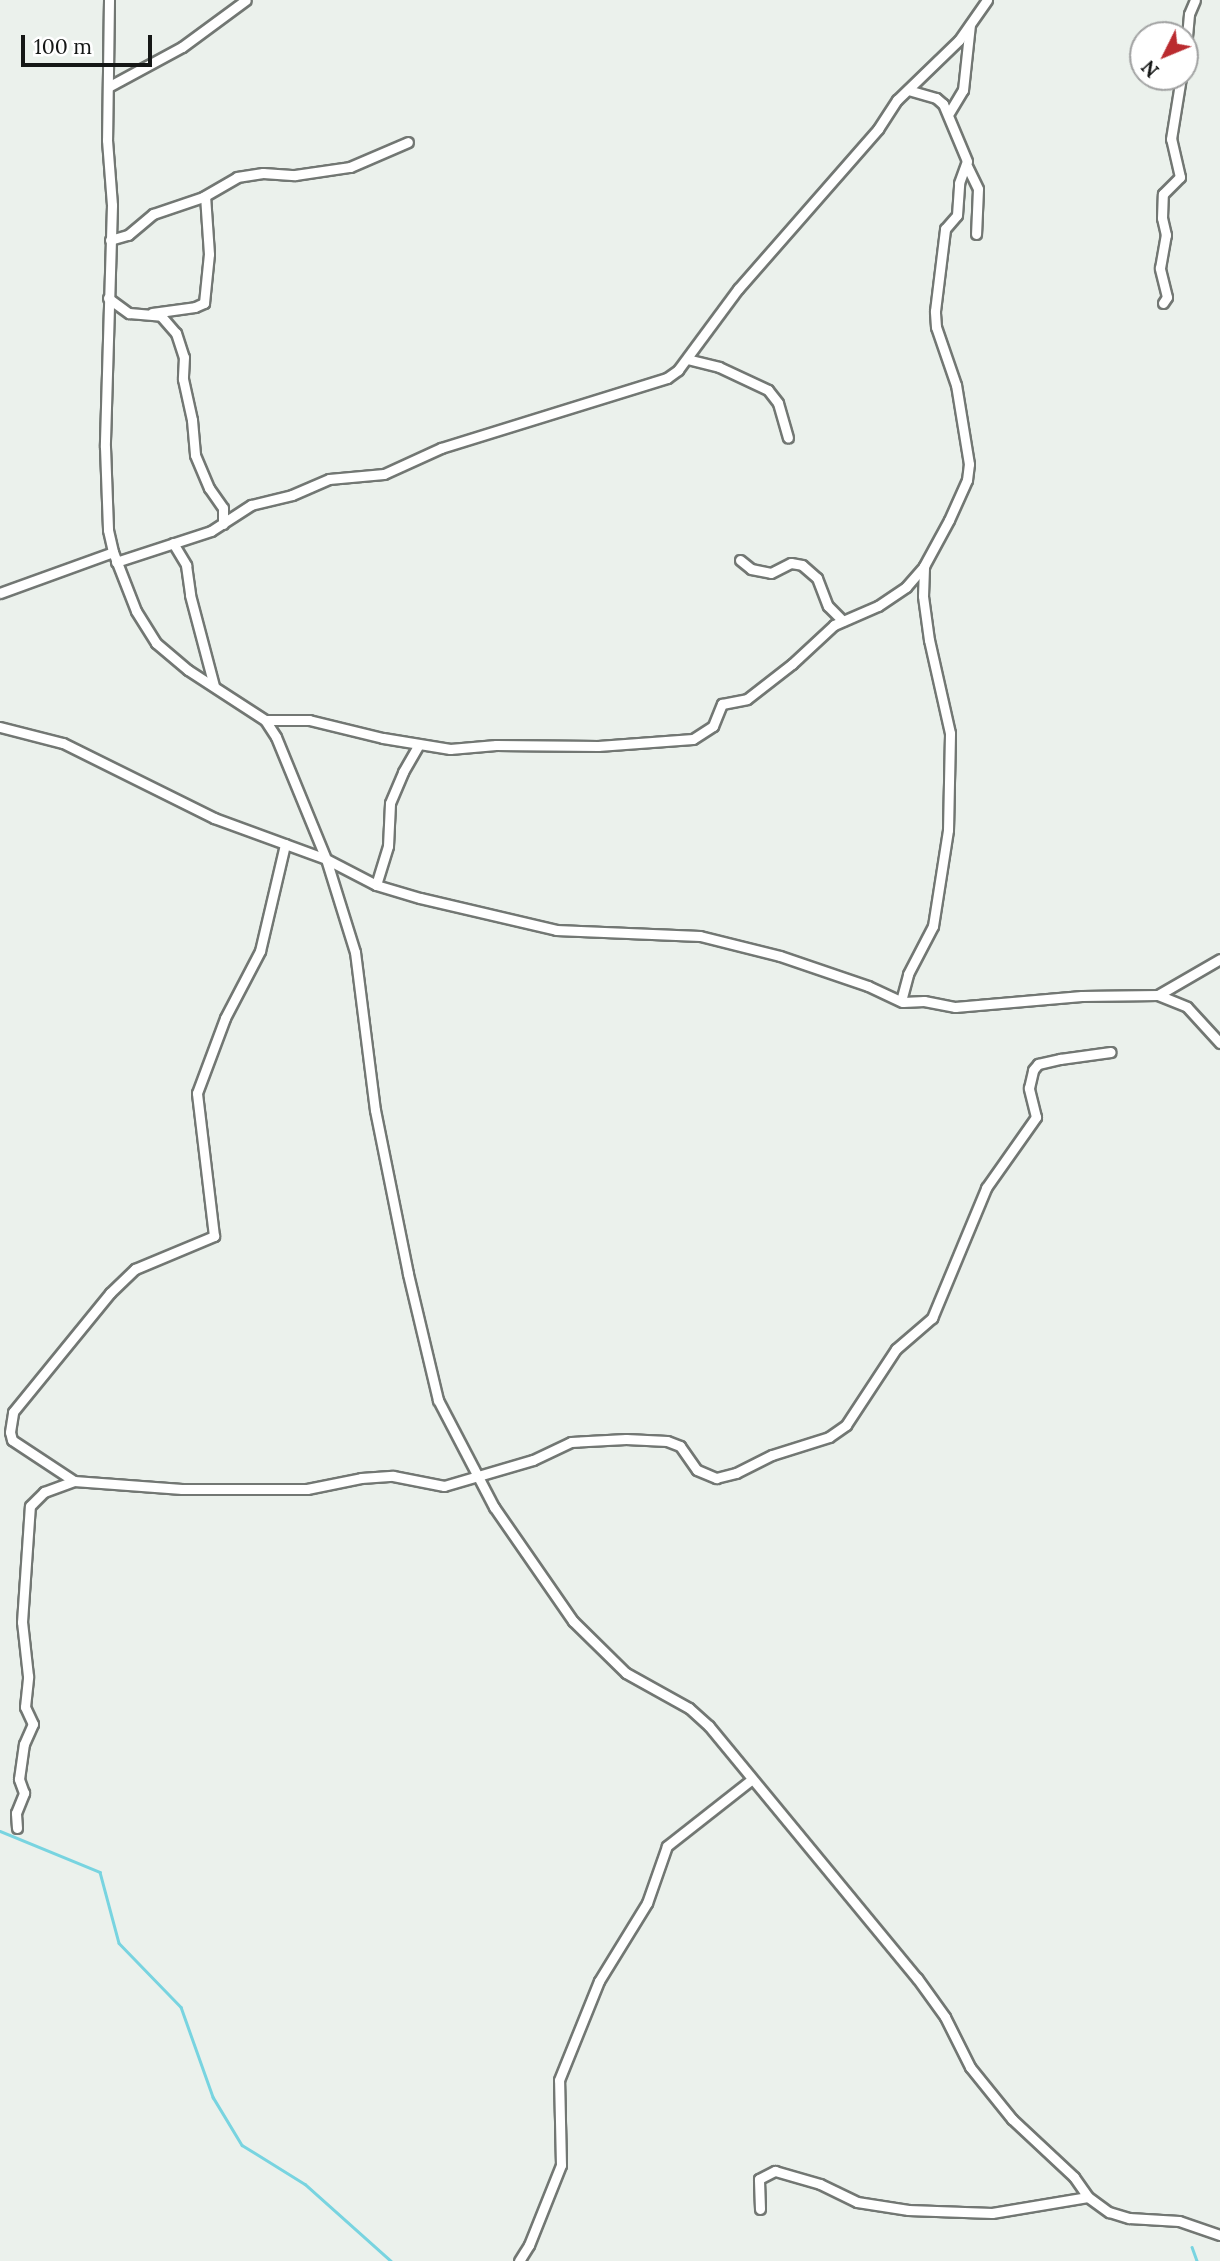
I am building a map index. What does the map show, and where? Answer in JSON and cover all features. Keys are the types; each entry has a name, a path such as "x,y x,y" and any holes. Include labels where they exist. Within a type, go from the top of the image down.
{"street":[{"path":"109,0 107,140 112,205 105,461 108,530 113,552 136,611 156,643 188,670 265,720 276,737 326,859 355,952 375,1110 438,1401 494,1507 588,1638 626,1672 698,1714 854,1899 916,1978 945,2017 979,2080 1021,2128 1074,2177 1088,2197 1118,2216 1179,2221 1220,2235"},
{"path":"108,87 182,47 246,0"},
{"path":"117,562 223,524 251,505 292,495 329,478 384,474 450,445 652,384 678,370 733,295 869,140 897,100 943,58 987,0"},
{"path":"1188,21 1195,0"},
{"path":"949,113 962,90 971,24"},
{"path":"908,90 936,99 949,113 978,189 976,234"},
{"path":"1163,303 1167,297 1160,268 1166,235 1162,218 1163,194 1180,177 1171,139 1179,91"},
{"path":"110,240 128,235 153,214 205,196 244,175 263,173 295,176 350,167 408,142"},
{"path":"265,720 309,720 450,749 496,745 598,746 692,739 713,726 722,704 747,699 792,664 827,630 878,606 906,587 925,566 967,480 969,464 956,385 936,327 935,311 946,229 957,215 959,183 967,166"},
{"path":"147,314 195,307 204,303 209,262 205,196"},
{"path":"108,299 123,311 161,316 168,321 182,346 183,379 192,420 195,455 209,488 223,508 223,524"},
{"path":"687,359 719,367 768,390 778,403 788,438"},
{"path":"173,543 186,565 190,595 214,686"},
{"path":"0,593 113,552"},
{"path":"740,560 757,571 771,573 791,563 802,565 817,578 828,606 843,621"},
{"path":"901,1001 908,974 933,926 948,830 950,733 929,640 923,596 925,566"},
{"path":"0,727 63,743 214,818 326,859 376,885 469,911 556,930 683,934 717,939 845,977 901,1001 924,1001 955,1007 1082,996 1158,995 1187,1007 1220,1042"},
{"path":"376,885 388,846 390,803 419,744"},
{"path":"74,1481 12,1440 10,1432 13,1412 110,1293 135,1269 214,1236 197,1093 225,1018 260,951 285,844"},
{"path":"1158,995 1220,959"},
{"path":"17,1828 16,1813 24,1793 19,1779 20,1767 24,1744 33,1724 25,1707 28,1676 22,1622 30,1506 44,1492 74,1481 182,1489 307,1489 361,1478 418,1479 444,1486 533,1460 571,1442 626,1439 667,1441 680,1446 698,1470 707,1476 724,1477 772,1455 838,1433 896,1349 932,1318 986,1188 1036,1118 1029,1088 1033,1070 1038,1065 1060,1059 1111,1052"},
{"path":"519,2261 529,2245 561,2165 559,2080 598,1981 647,1903 667,1846 752,1779"},
{"path":"760,2210 759,2179 775,2171 820,2184 857,2202 908,2210 992,2213 1088,2197"}],"waterway":[{"path":"0,1831 100,1872 119,1943 181,2007 213,2097 242,2145 305,2184 391,2261"},
{"path":"1192,2247 1197,2261"}]}
